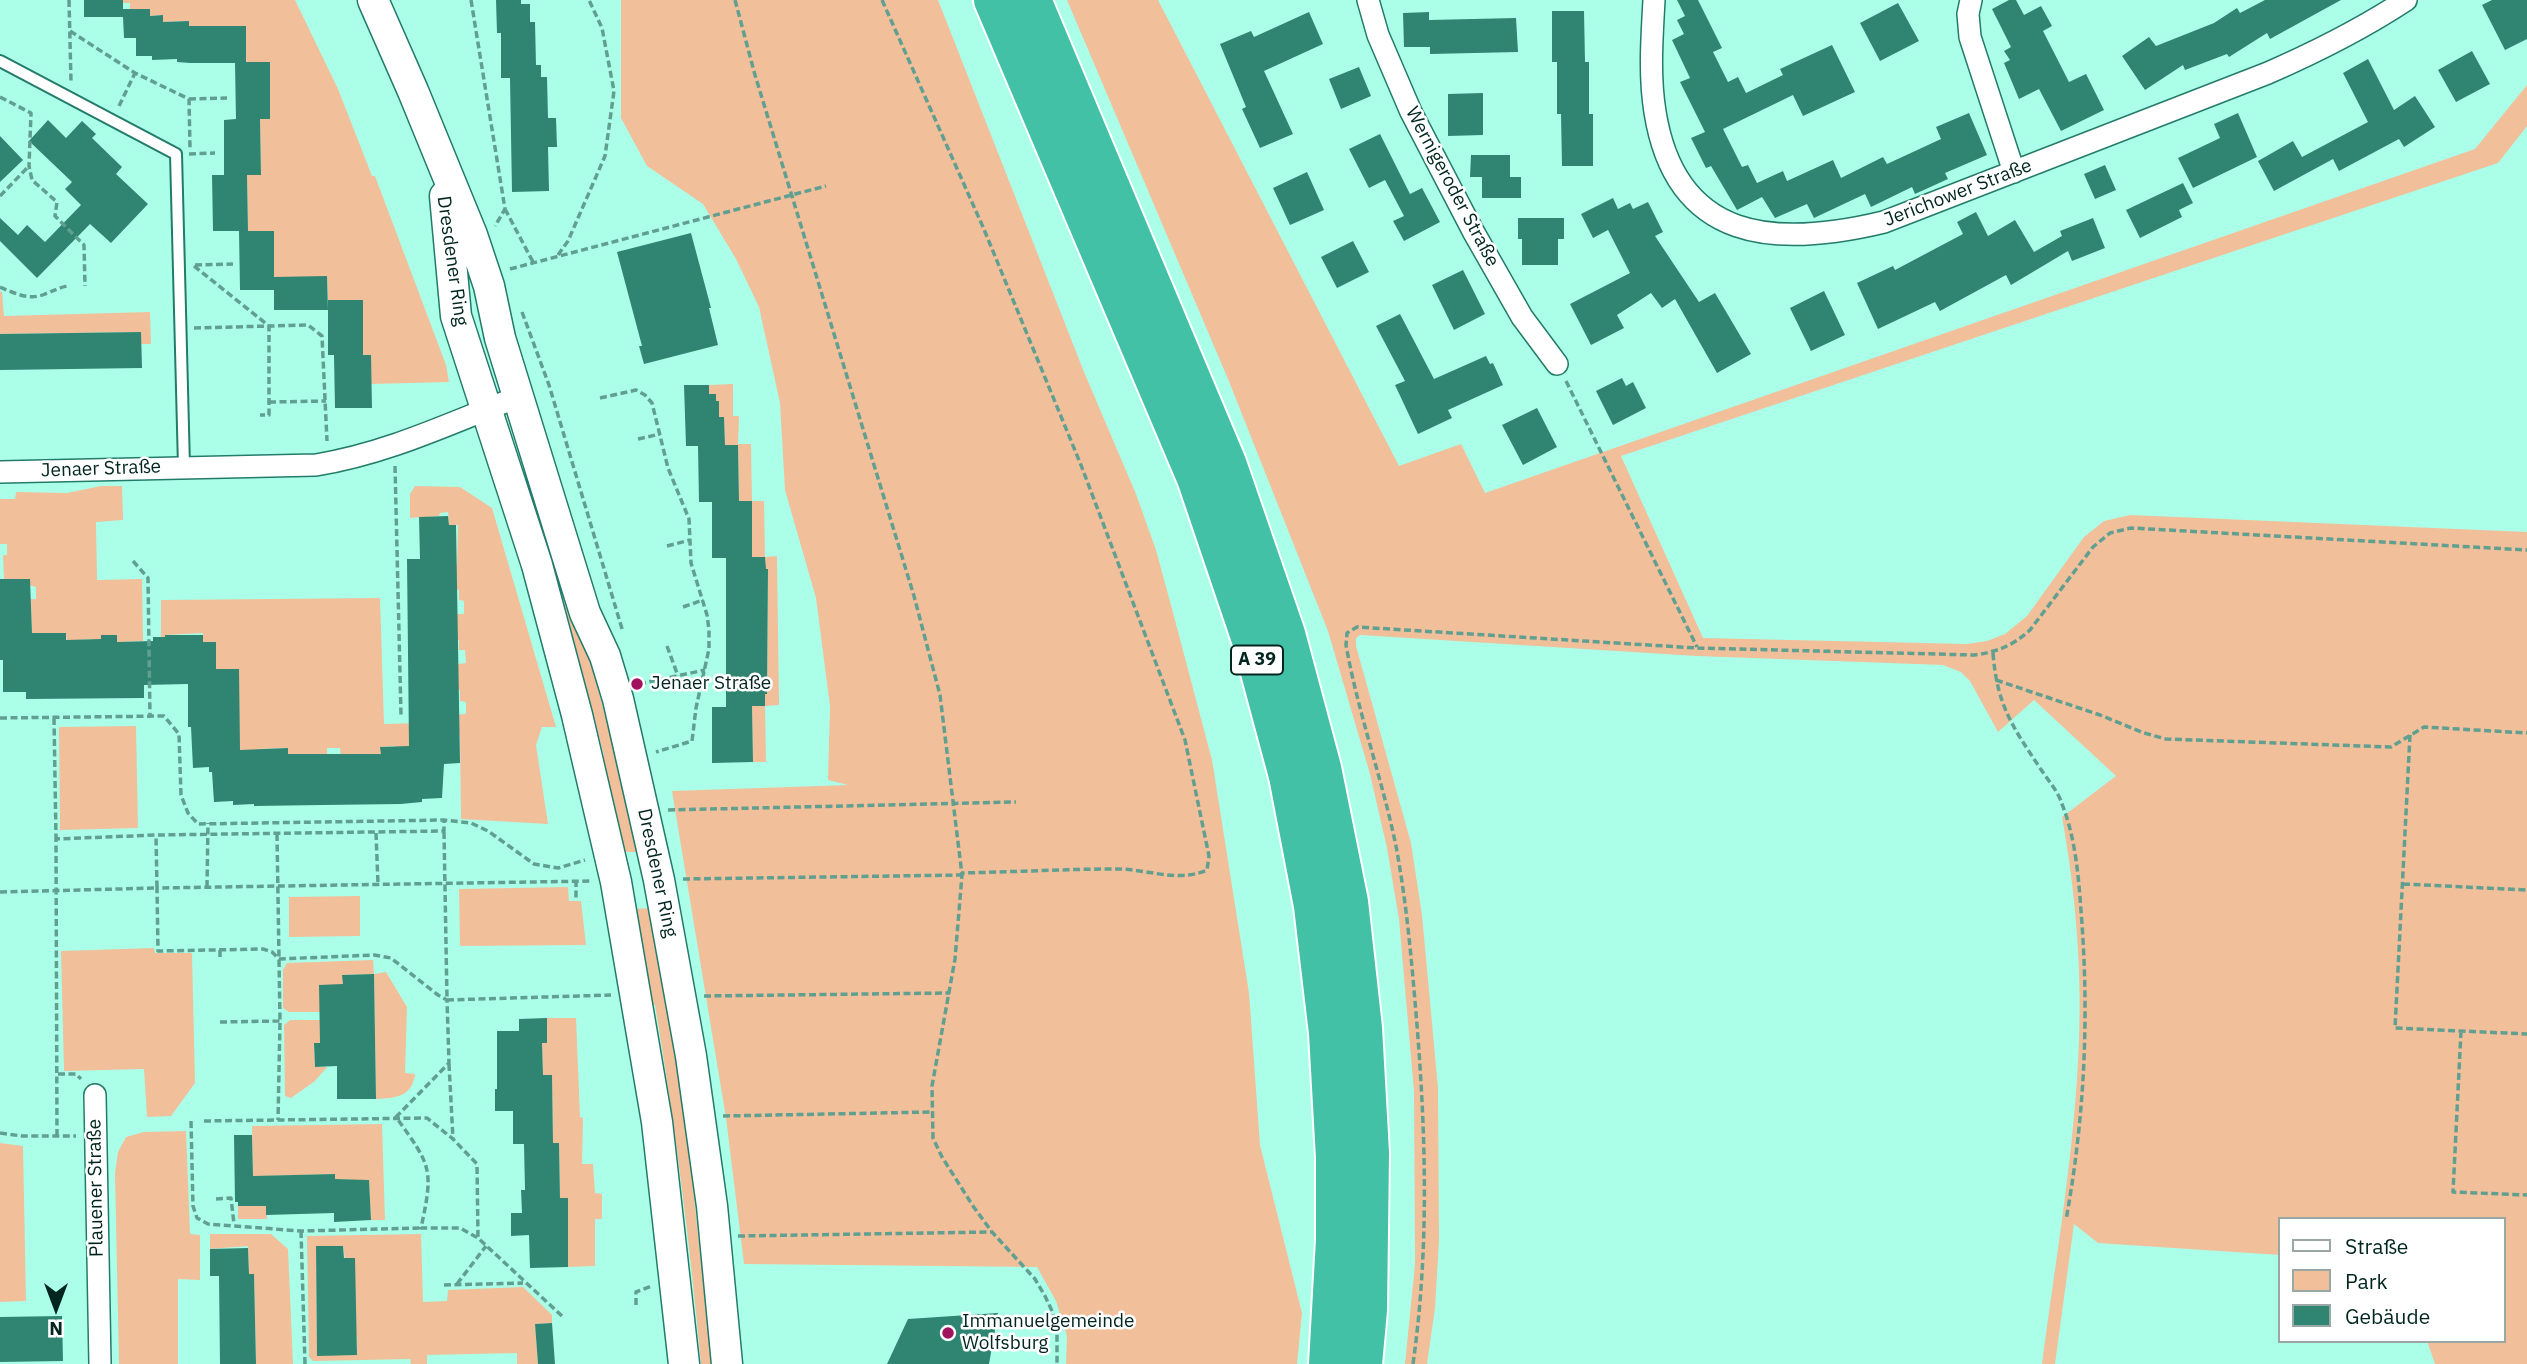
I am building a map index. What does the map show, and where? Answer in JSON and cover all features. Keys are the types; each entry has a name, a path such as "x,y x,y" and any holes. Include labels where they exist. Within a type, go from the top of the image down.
{"highway":[{"name":"A 39","path":"993,0 1196,478 1253,646 1288,776 1313,906 1328,1033 1335,1158 1335,1240 1328,1364"},
{"name":"A 39","path":"1032,0 1227,463 1286,634 1322,768 1349,902 1363,1028 1370,1153 1368,1310 1363,1364"}],"street":[{"name":"Dresdener Ring","path":"362,0 418,125 443,192 449,220 456,316 521,513 577,715 615,882 657,1122 684,1364"},
{"name":"Dresdener Ring","path":"373,0 471,234 489,286 500,338 585,613 605,656 613,682 659,880 702,1131 719,1269 727,1364"},
{"name":"Wernigeroder Straße","path":"1368,0 1378,35 1423,135 1522,317 1557,364"},
{"name":"Jerichower Straße","path":"1654,0 1651,65 1655,111 1663,145 1677,177 1694,201 1720,219 1749,230 1778,235 1811,236 1884,222 2014,172 2313,53 2371,23 2406,0"},
{"path":"1971,0 1968,14 1970,37 2014,172"},
{"path":"487,409 518,397"},
{"name":"Jenaer Straße","path":"0,472 316,465 355,458 394,446 487,409"},
{"name":"Plauener Straße","path":"95,1095 100,1364"}],"lane":[{"path":"0,61 177,154 184,467"}],"path":[{"path":"69,0 71,99"},
{"path":"471,0 505,209 533,262"},
{"path":"557,256 568,241 605,156 614,91 603,28 589,0"},
{"path":"734,0 933,661 946,733 961,874 950,993 934,1074 931,1112 933,1138 967,1197 1045,1296 1053,1313 1057,1332 1057,1364"},
{"path":"659,880 1118,869 1194,876 1207,870 1209,856 1185,740 1081,465 983,227 883,0"},
{"path":"69,31 135,73 189,99 227,98"},
{"path":"112,120 135,73"},
{"path":"0,97 32,113 29,166 32,180 57,202 55,216 84,245 85,286"},
{"path":"189,99 191,154"},
{"path":"177,154 215,153"},
{"path":"0,196 29,166"},
{"path":"507,270 826,186"},
{"path":"492,231 505,209"},
{"path":"233,264 192,265 269,326"},
{"path":"0,287 15,295 30,297 44,295 53,289 66,286"},
{"path":"181,328 308,325 322,336 327,447"},
{"path":"260,415 269,415 269,326"},
{"path":"1557,364 1697,648"},
{"path":"600,398 636,390 645,395 656,414 668,468 689,519 691,563 709,630 705,670 692,741 654,753"},
{"path":"269,402 326,401"},
{"path":"638,439 660,434"},
{"path":"394,446 401,715"},
{"path":"1413,1364 1421,1308 1425,1195 1422,1090 1408,917 1390,821 1349,660 1347,633 1357,627 1697,648 1974,655 1993,653 2008,647 2029,630 2093,547 2110,533 2131,528 2527,550"},
{"path":"667,546 690,540"},
{"path":"134,561 148,578 150,716"},
{"path":"683,607 703,600"},
{"path":"667,646 678,676"},
{"path":"1993,653 1995,680 2001,703 2011,724 2061,801 2074,848 2087,1000 2076,1166 2066,1220"},
{"path":"637,684 705,670"},
{"path":"1995,680 2166,739 2391,747 2424,727 2527,733"},
{"path":"0,718 164,716 179,734 181,795 188,813 198,824 444,820 471,823 488,831 534,864 558,868 597,857"},
{"path":"54,718 57,1136"},
{"path":"2410,735 2395,1028 2527,1034"},
{"path":"667,810 1016,802"},
{"path":"444,820 453,1139"},
{"path":"207,887 208,823"},
{"path":"56,839 444,831"},
{"path":"376,832 378,884"},
{"path":"278,834 278,1120"},
{"path":"156,835 158,951 263,950 272,952 279,959 374,955 391,958 447,1000 614,995"},
{"path":"576,880 576,901"},
{"path":"0,892 445,882 615,882"},
{"path":"2403,884 2527,890"},
{"path":"220,950 220,960"},
{"path":"702,996 950,993"},
{"path":"220,1021 280,1021"},
{"path":"2461,1031 2453,1192 2527,1195"},
{"path":"396,1117 449,1063"},
{"path":"720,1116 931,1112"},
{"path":"396,1117 420,1149 427,1165 429,1187 421,1228"},
{"path":"204,1121 427,1118 453,1139 477,1164 478,1238"},
{"path":"191,1121 193,1206 197,1219 208,1224 301,1231 460,1228 478,1238 562,1316"},
{"path":"0,1133 47,1139 57,1136 95,1136"},
{"path":"216,1199 231,1198 234,1224"},
{"path":"301,1231 305,1364"},
{"path":"736,1236 992,1232"},
{"path":"457,1285 486,1247"},
{"path":"444,1285 525,1283"},
{"path":"636,1305 636,1292 657,1284"}],"green space":[{"path":"123,0 295,0 338,89 372,176 375,176 446,365 449,382 371,384 371,355 363,355 363,300 328,300 327,277 274,277 274,231 248,231 247,175 261,174 260,119 270,119 270,63 246,62 245,26 189,26 189,21 163,22 163,15 150,16 149,9 130,9 130,3 123,3"},
{"path":"621,0 938,0 1084,372 1136,494 1156,550 1212,760 1249,993 1260,1145 1302,1313 1297,1364 1066,1364 1067,1336 1056,1301 1037,1267 744,1264 726,1118 672,791 848,785 828,780 830,706 816,598 785,490 780,403 759,307 736,259 703,204 647,166 621,118"},
{"path":"1067,0 1158,0 1399,466 1461,444 1485,493 2475,149 2527,85 2527,126 2498,163 1621,456 1703,638 1967,644 1987,641 2005,634 2027,616 2084,537 2104,521 2130,515 2527,532 2527,1364 2435,1364 2428,1343 2506,1343 2506,1217 2278,1217 2278,1255 2098,1243 2074,1224 2055,1364 2042,1364 2069,1162 2079,1040 2076,928 2062,817 2116,776 2034,700 1998,732 1970,681 1961,672 1943,665 1697,656 1360,635 1356,638 1356,646 1411,843 1422,915 1438,1088 1439,1240 1435,1308 1427,1364 1405,1364 1415,1264 1414,1092 1399,919 1387,848 1370,774 1328,631 1228,379"},
{"path":"0,292 4,316 150,312 151,344 141,344 141,332 0,334"},
{"path":"733,384 733,416 739,416 738,444 751,444 752,501 764,501 765,557 752,557 752,502 739,501 738,445 725,445 724,417 719,417 716,394 709,394 709,385"},
{"path":"534,458 565,563 615,754 626,754 648,852 615,852 595,765 604,756 558,579 522,462"},
{"path":"101,486 122,486 123,520 96,522 97,580 142,579 143,641 117,642 117,635 101,635 101,647 91,648 91,639 78,640 78,645 67,645 66,633 49,633 32,651 31,599 36,599 36,587 4,579 3,555 7,555 7,544 0,544 0,499 15,499 16,492 67,493"},
{"path":"415,486 460,487 492,508 556,727 542,727 536,745 548,824 461,819 460,736 451,715 466,714 466,702 460,701 460,690 457,690 457,664 466,663 465,650 459,650 459,640 456,640 456,614 464,614 464,601 459,600 459,590 456,589 458,525 449,525 448,512 440,513 439,516 410,518 410,494"},
{"path":"777,556 779,705 765,706 768,569 765,569 765,557"},
{"path":"380,598 384,724 423,723 423,749 395,757 395,746 381,747 381,754 367,754 367,758 341,759 340,748 327,748 327,754 288,760 287,748 259,749 259,759 231,752 239,669 213,669 216,642 203,642 203,633 161,637 161,600"},
{"path":"752,706 765,706 766,762 753,762"},
{"path":"136,726 138,828 60,830 59,727"},
{"path":"568,887 569,901 581,901 586,945 460,946 459,889"},
{"path":"360,896 360,936 289,937 289,897"},
{"path":"659,908 675,996 666,1002 688,1141 712,1364 701,1364 681,1184 655,1005 643,1002 626,909"},
{"path":"154,948 155,953 192,953 195,1083 171,1116 147,1117 144,1069 64,1071 61,951"},
{"path":"373,960 374,974 343,975 343,984 320,1012 289,1012 283,1008 283,970 287,963"},
{"path":"386,972 407,1007 405,1073 415,1074 407,1092 396,1097 376,1099 374,974"},
{"path":"547,1018 576,1018 580,1117 583,1118 582,1164 593,1164 595,1193 602,1194 602,1219 595,1219 595,1266 568,1267 568,1199 560,1198 559,1143 553,1143 552,1075 543,1075 542,1043 547,1042"},
{"path":"290,1020 327,1020 327,1043 314,1044 315,1067 327,1067 315,1081 291,1098 285,1096 284,1025"},
{"path":"382,1124 385,1220 371,1220 369,1181 335,1179 335,1174 265,1176 267,1219 238,1219 238,1206 257,1206 253,1191 252,1126"},
{"path":"186,1131 190,1234 200,1235 200,1280 178,1279 178,1364 119,1364 115,1173 118,1152 126,1137 144,1132"},
{"path":"0,1143 23,1146 26,1301 0,1302"},
{"path":"210,1234 271,1234 288,1249 293,1364 256,1364 254,1275 249,1274 248,1246 210,1249"},
{"path":"421,1234 423,1302 447,1301 448,1290 523,1287 552,1315 552,1323 535,1324 538,1364 517,1364 517,1353 427,1355 427,1364 411,1364 410,1359 313,1361 309,1357 307,1236","holes":["316,1246 343,1246 357,1355 317,1355"]}],"building":[{"path":"84,0 123,0 123,9 150,9 150,16 163,15 163,22 189,21 189,26 246,26 246,62 270,62 270,119 260,119 261,175 247,175 248,231 213,231 212,175 224,175 224,120 236,119 235,63 190,63 177,62 177,59 152,60 152,56 136,56 136,38 124,38 123,17 84,17"},
{"path":"496,0 521,0 521,4 530,4 530,22 535,22 536,65 541,65 541,77 547,77 548,118 556,118 557,147 548,147 549,191 512,192 510,78 501,78 501,33 497,33"},
{"path":"1677,0 1698,0 1722,48 1713,52 1728,82 1738,77 1746,93 1783,75 1780,69 1832,45 1855,92 1803,116 1793,95 1723,129 1742,167 1748,165 1757,183 1783,171 1787,181 1833,160 1841,178 1883,157 1887,164 1941,139 1936,127 1969,113 1987,155 1945,173 1948,179 1915,194 1912,187 1871,207 1865,194 1814,218 1807,204 1775,218 1762,197 1737,210 1711,166 1706,168 1691,138 1705,132 1680,82 1690,78 1672,40 1684,34 1677,20 1685,16"},
{"path":"2009,0 2016,0 2024,15 2041,6 2052,26 2043,31 2069,82 2086,74 2104,110 2061,131 2039,89 2019,99 2004,63 2010,60 2004,51 2011,47 1992,9"},
{"path":"2265,0 2341,0 2270,39 2267,33 2229,57 2227,54 2185,70 2183,65 2145,90 2122,56 2149,37 2156,46 2214,23 2237,8 2240,13"},
{"path":"2492,0 2527,0 2527,39 2505,50 2482,5"},
{"path":"1898,3 1919,41 1880,61 1860,23"},
{"path":"1552,11 1584,11 1585,62 1589,62 1589,114 1593,114 1593,166 1562,166 1561,114 1557,114 1557,62 1552,62"},
{"path":"1309,12 1323,44 1264,71 1293,134 1260,148 1242,109 1246,107 1220,44 1251,31 1254,37"},
{"path":"1429,12 1429,20 1516,18 1518,52 1430,54 1430,47 1404,47 1403,13"},
{"path":"2472,51 2490,84 2456,102 2438,70"},
{"path":"2368,59 2394,110 2415,96 2435,127 2404,147 2399,139 2339,171 2333,159 2274,191 2258,161 2293,141 2302,157 2368,122 2343,73"},
{"path":"1359,67 1371,96 1341,109 1329,79"},
{"path":"1483,93 1483,135 1448,136 1448,94"},
{"path":"2238,113 2257,157 2193,188 2178,158 2220,138 2214,124"},
{"path":"48,120 66,138 82,121 96,134 92,138 122,167 116,174 148,204 111,243 90,224 37,278 0,241 0,218 18,235 27,225 45,242 81,205 65,189 72,182 29,141"},
{"path":"1380,134 1410,194 1422,188 1440,222 1404,241 1393,221 1404,216 1385,180 1369,188 1349,149"},
{"path":"0,136 23,160 0,182"},
{"path":"1471,155 1510,155 1510,177 1521,177 1521,198 1482,198 1482,177 1470,177"},
{"path":"2105,165 2116,190 2095,199 2084,174"},
{"path":"1307,172 1324,210 1290,225 1273,188"},
{"path":"2183,183 2193,203 2179,210 2182,217 2140,238 2126,210"},
{"path":"1613,198 1618,209 1630,203 1633,209 1648,202 1663,232 1655,236 1699,302 1715,293 1751,354 1717,373 1675,299 1662,308 1651,293 1617,315 1624,328 1591,345 1570,304 1630,273 1608,230 1593,238 1581,214"},
{"path":"1976,212 1988,236 2015,220 2034,252 2062,236 2060,231 2093,218 2105,248 2072,261 2068,251 2011,285 2006,275 1940,311 1935,302 1878,329 1857,283 1893,266 1895,270 1963,234 1957,222"},
{"path":"1518,218 1564,218 1564,239 1558,239 1558,265 1522,265 1522,239 1518,239"},
{"path":"239,231 274,231 274,290 240,290"},
{"path":"691,233 718,345 644,364 639,346 642,346 617,252"},
{"path":"1353,241 1369,272 1337,288 1321,257"},
{"path":"1463,270 1485,314 1454,330 1432,285"},
{"path":"327,276 328,310 274,310 274,277"},
{"path":"1824,291 1845,335 1811,351 1790,308"},
{"path":"328,300 363,300 363,355 371,355 372,408 335,408 334,355 328,355"},
{"path":"1400,314 1434,379 1486,356 1490,364 1493,363 1503,385 1448,410 1452,418 1418,434 1395,385 1405,381 1376,326"},
{"path":"141,332 142,368 0,370 0,334"},
{"path":"1622,378 1626,386 1633,382 1646,408 1613,425 1596,391"},
{"path":"684,385 709,385 709,394 716,394 719,417 724,417 725,445 738,445 739,501 752,501 752,557 765,557 768,569 767,694 765,706 752,706 753,762 712,763 712,707 726,707 726,558 712,558 712,502 699,502 698,446 686,446"},
{"path":"1537,408 1557,447 1523,465 1502,425"},
{"path":"448,516 449,525 456,525 460,763 444,764 442,798 401,804 254,806 233,805 233,801 214,802 212,772 209,772 209,767 193,768 191,727 188,727 188,684 144,685 144,698 26,699 26,692 3,692 3,660 0,660 0,579 30,579 32,633 66,633 66,640 101,639 101,635 117,635 117,642 153,641 153,637 165,635 203,635 203,642 216,642 216,669 239,669 240,750 288,748 288,754 381,754 380,747 409,746 407,559 420,559 419,517"},
{"path":"374,974 376,1099 337,1099 337,1066 315,1067 314,1043 320,1043 319,985 343,984 342,975"},
{"path":"547,1018 547,1043 542,1043 543,1075 552,1075 553,1143 559,1143 560,1198 568,1198 568,1267 530,1268 529,1235 511,1236 511,1213 522,1213 521,1190 525,1190 524,1144 513,1144 513,1111 495,1111 497,1031 519,1031 519,1019"},
{"path":"234,1135 252,1135 253,1176 335,1174 335,1179 369,1180 371,1220 334,1222 334,1213 266,1215 266,1206 238,1206 238,1202 235,1202"},
{"path":"316,1246 343,1246 344,1258 355,1258 357,1355 317,1356"},
{"path":"248,1248 249,1274 254,1274 256,1364 220,1364 219,1276 210,1276 210,1249"},
{"name":"Immanuelgemeinde Wolfsburg","path":"998,1313 989,1364 887,1364 908,1319"},
{"path":"62,1316 63,1361 0,1362 0,1317"},
{"path":"552,1323 555,1364 538,1364 535,1324"}],"place":[{"name":"Jenaer Straße","path":"637,684"},
{"name":"Immanuelgemeinde Wolfsburg","path":"948,1333"}]}
